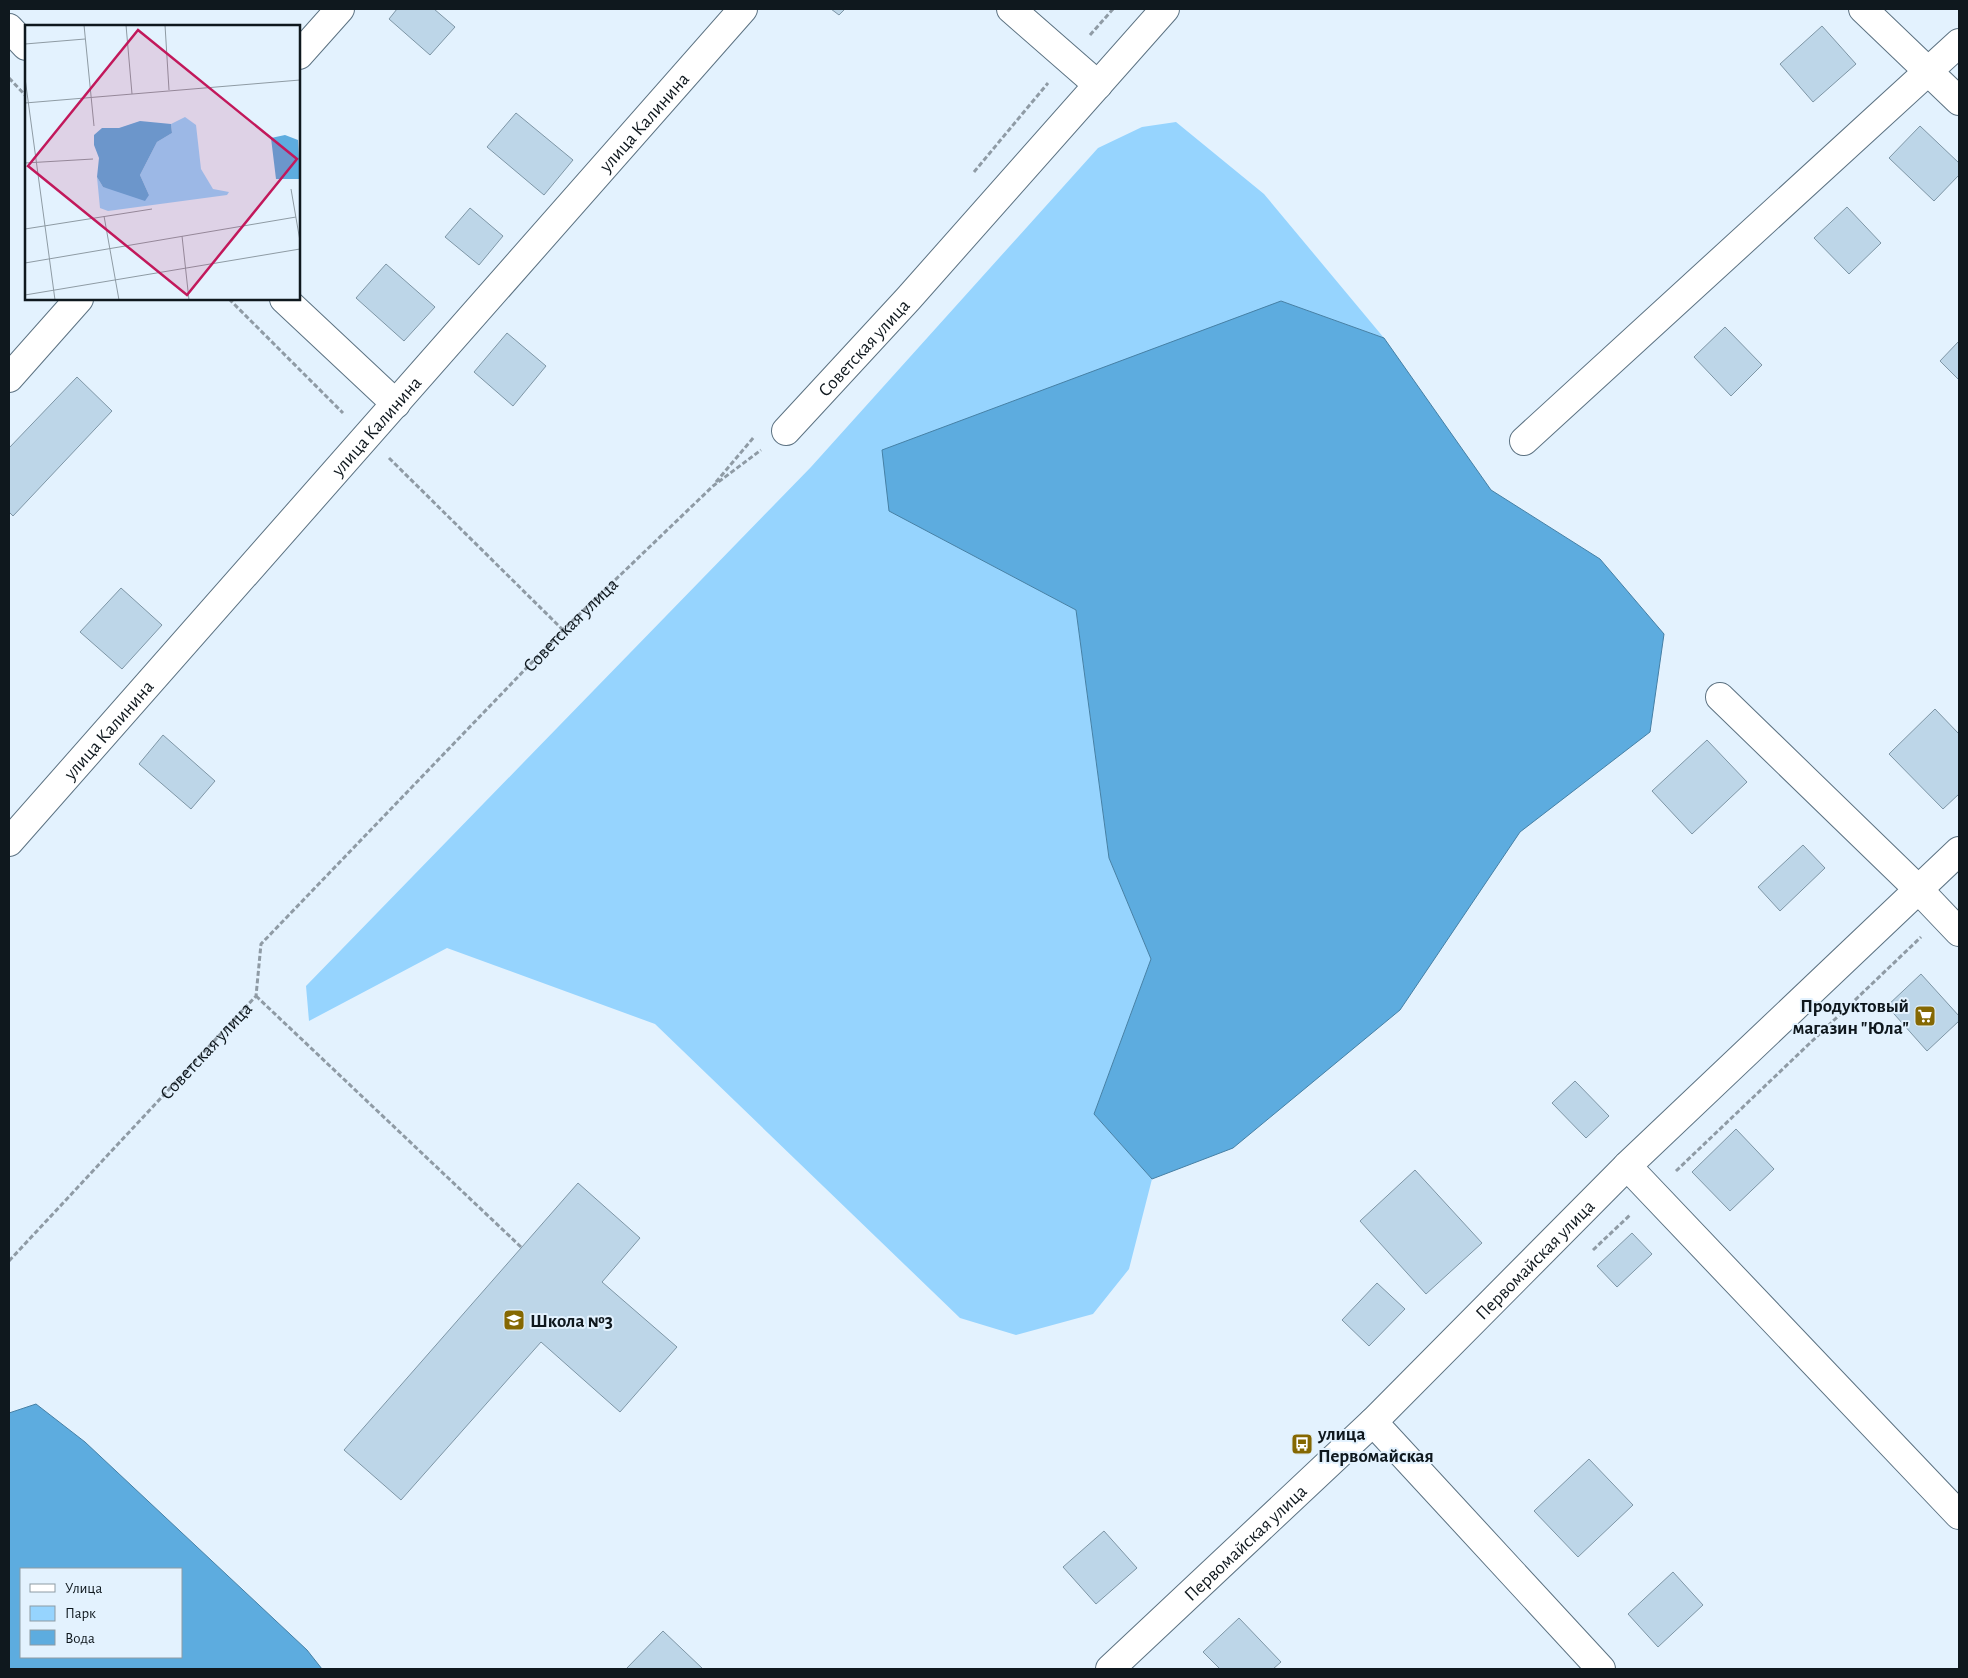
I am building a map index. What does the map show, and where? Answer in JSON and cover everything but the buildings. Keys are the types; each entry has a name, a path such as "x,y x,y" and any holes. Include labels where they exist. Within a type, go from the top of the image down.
{"street":[{"path":"300,54 340,9"},
{"name":"улица Калинина","path":"9,842 743,9"},
{"path":"1011,9 1098,84"},
{"name":"Советская улица","path":"786,431 908,299 1165,9"},
{"path":"1863,9 1959,101"},
{"path":"9,28 25,45"},
{"path":"1524,440 1959,43"},
{"path":"9,378 78,300"},
{"path":"285,300 396,404"},
{"path":"1720,697 1919,890 1959,932"},
{"name":"Первомайская улица","path":"1110,1669 1373,1422 1627,1166 1959,851"},
{"path":"1627,1166 1959,1515"},
{"path":"1373,1422 1601,1669"}],"path":[{"path":"9,78 25,95"},
{"path":"230,300 563,630"},
{"name":"Советская улица","path":"9,1261 256,996 261,944 563,630 713,486 786,431"},
{"path":"256,996 521,1247"}],"green space":[{"path":"1176,122 1264,194 1384,338 1281,301 890,511 1076,610 1109,858 1151,959 1094,1114 1152,1179 1129,1269 1093,1314 1016,1335 960,1318 655,1024 447,948 309,1021 306,986 811,467 1098,148 1142,127"}],"water":[{"path":"1281,301 1384,338 1491,490 1600,559 1664,634 1650,732 1520,832 1400,1010 1233,1148 1152,1179 1094,1114 1151,959 1109,858 1076,610 889,511 882,450"},
{"path":"36,1404 85,1442 307,1650 322,1669 9,1669 9,1413"}],"place":[{"name":"Продуктовый магазин \"Юла\"","path":"1925,1016"},
{"name":"Школа №3","path":"514,1320"},
{"name":"улица Первомайская","path":"1302,1444"}]}
